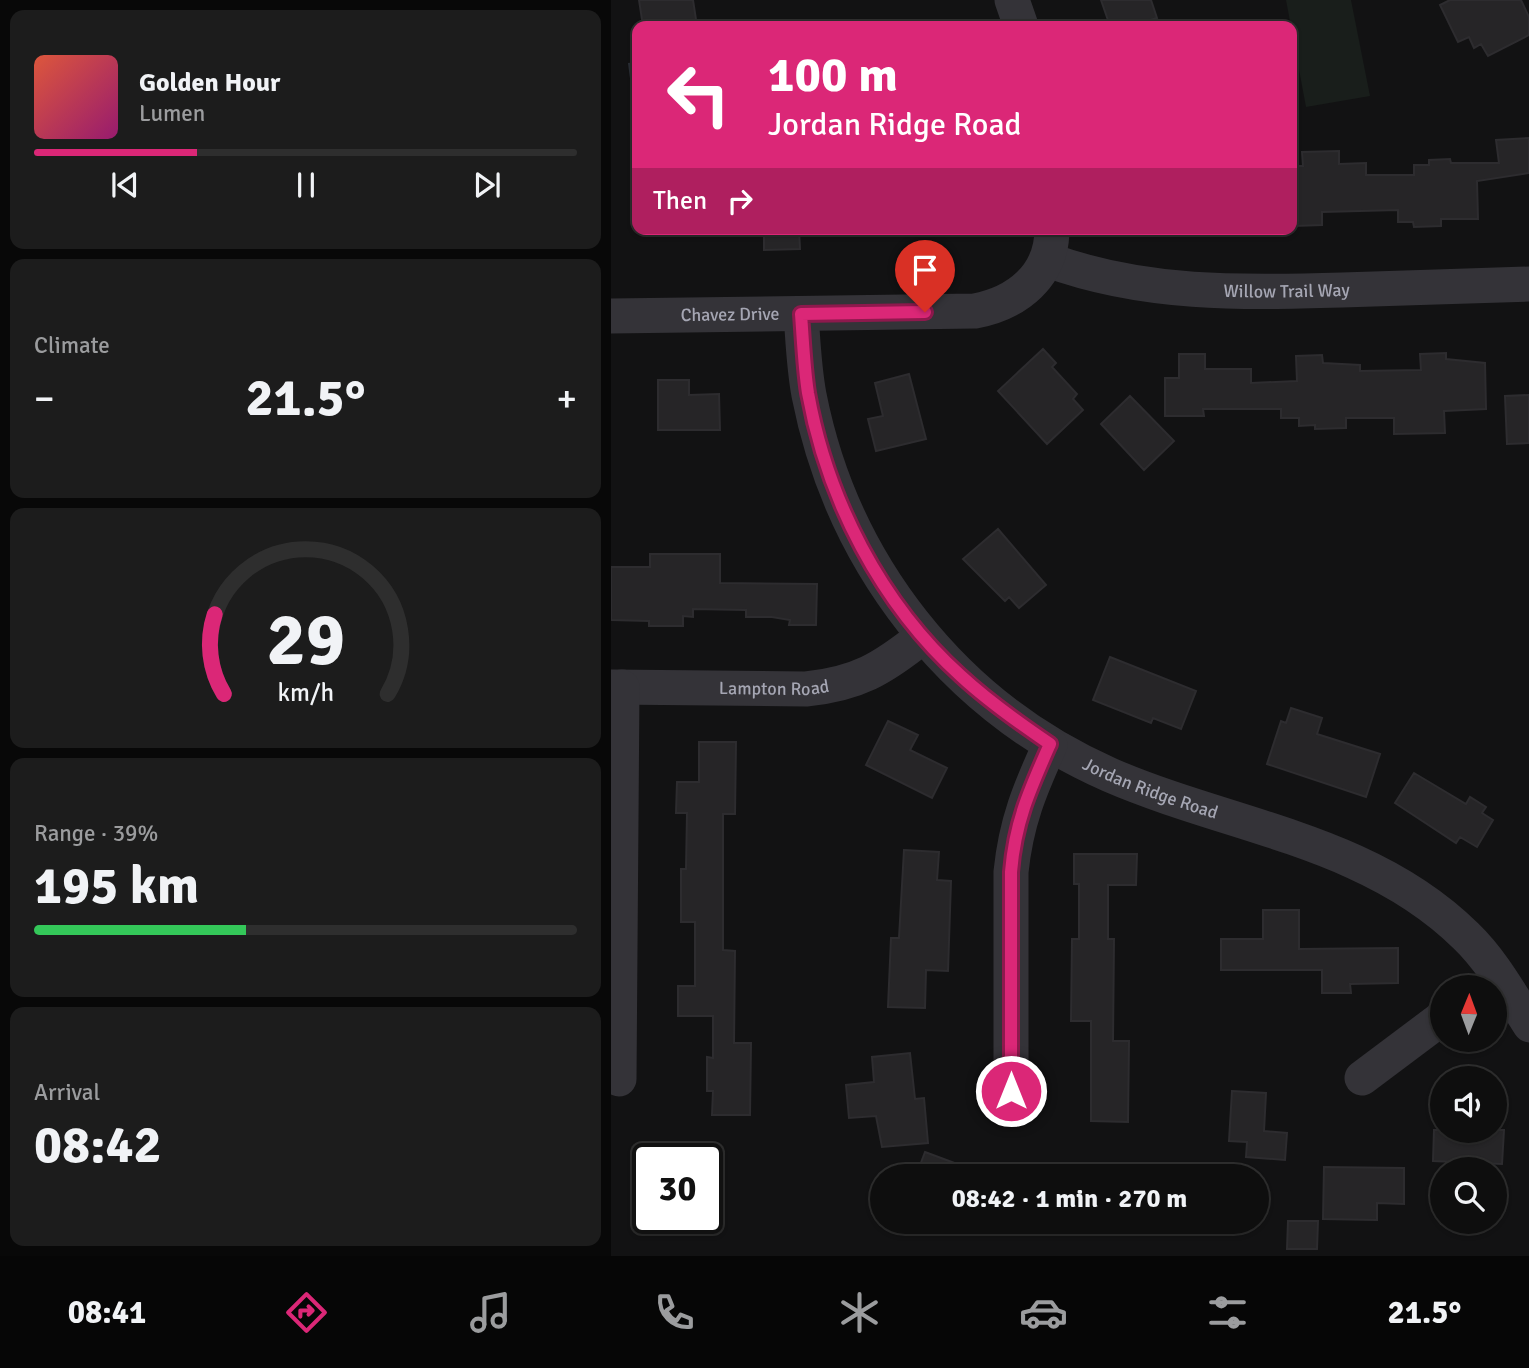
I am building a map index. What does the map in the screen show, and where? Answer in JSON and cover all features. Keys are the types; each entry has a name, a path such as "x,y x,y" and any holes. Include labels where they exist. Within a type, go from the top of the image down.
{"street":[{"path":"1012,0 1019,21"},
{"name":"Willow Trail Way","path":"1050,244 1085,273 1131,284 1234,293 1529,284"},
{"name":"Chavez Drive","path":"611,316 974,311 997,307 1034,282 1050,244"},
{"name":"Jordan Ridge Road","path":"801,314 808,393 835,487 856,536 878,575 922,636 960,676 1050,744 1110,775 1338,852 1384,875 1428,903 1467,936 1489,975"},
{"name":"Lampton Road","path":"617,687 834,687 862,678 888,664 922,636"},
{"path":"617,687 619,1079"},
{"path":"1011,1091 1011,872 1014,838 1022,805 1050,744"},
{"name":"Jordan Ridge Road","path":"1507,999 1529,1025"},
{"path":"1362,1078 1430,1027"}],"shaded area":[{"path":"1286,0 1351,0 1370,96 1306,107 1297,59 1297,21 1290,21"},
{"path":"628,63 632,63 632,94"}],"building":[{"path":"639,0 693,0 696,21 642,21"},
{"path":"1101,0 1151,0 1157,18 1147,21 1108,21"},
{"path":"1450,0 1521,0 1529,17 1529,35 1488,56 1481,44 1474,48 1469,37 1458,42 1440,5"},
{"path":"1529,138 1529,173 1477,181 1478,219 1441,219 1441,226 1414,227 1413,222 1398,222 1398,210 1322,212 1322,225 1297,226 1297,166 1303,166 1302,152 1339,151 1339,164 1366,163 1366,175 1414,175 1414,165 1429,165 1429,160 1499,163 1496,140"},
{"path":"764,235 799,235 800,249 764,250"},
{"path":"1043,349 1056,363 1052,367 1077,394 1073,399 1083,410 1047,444 998,391"},
{"path":"1446,353 1446,359 1485,363 1486,409 1444,411 1445,433 1394,434 1394,418 1346,418 1346,428 1315,429 1315,425 1299,426 1299,418 1281,418 1281,409 1203,409 1204,416 1165,416 1165,378 1179,378 1179,354 1205,354 1205,369 1251,369 1251,383 1297,381 1296,356 1322,355 1323,363 1360,365 1360,371 1421,370 1420,354"},
{"path":"909,374 926,439 876,451 868,419 883,416 875,383"},
{"path":"658,380 689,380 689,395 719,394 720,430 658,430"},
{"path":"1529,395 1529,443 1507,444 1505,396"},
{"path":"1130,396 1174,441 1144,470 1101,424"},
{"path":"998,529 1046,585 1019,608 1009,597 1005,601 963,559"},
{"path":"650,554 720,554 720,583 817,584 816,625 789,625 790,620 746,617 746,610 693,609 693,617 683,616 683,626 649,626 649,621 611,620 611,567 650,567"},
{"path":"1110,657 1196,691 1181,729 1153,718 1151,723 1093,700"},
{"path":"1291,708 1322,718 1317,734 1380,754 1366,797 1267,764 1281,721 1286,723"},
{"path":"888,721 918,735 910,750 947,768 932,798 866,765"},
{"path":"699,742 736,742 735,814 723,814 723,950 735,951 734,1043 751,1043 750,1115 712,1115 713,1091 707,1091 707,1057 713,1058 713,1016 678,1016 678,986 695,986 695,922 681,922 681,869 686,869 687,813 676,813 677,782 699,782"},
{"path":"1414,773 1466,804 1470,797 1486,807 1482,813 1493,820 1477,847 1460,837 1456,843 1395,803"},
{"path":"904,850 939,852 937,880 951,881 948,971 926,970 925,1008 888,1007 891,938 899,938"},
{"path":"1074,854 1137,854 1136,885 1108,885 1108,939 1114,939 1113,1041 1129,1041 1128,1122 1091,1121 1091,1021 1071,1021 1072,939 1079,939 1079,884 1074,884"},
{"path":"1263,910 1299,910 1299,949 1398,948 1398,983 1350,984 1351,993 1322,993 1322,970 1221,970 1221,939 1263,939"},
{"path":"910,1053 915,1099 924,1098 928,1143 882,1147 876,1116 849,1118 846,1085 874,1082 872,1057"},
{"path":"1232,1091 1266,1093 1264,1131 1287,1133 1285,1160 1246,1157 1247,1142 1229,1141"},
{"path":"1434,1143 1503,1143 1502,1157 1433,1157"},
{"path":"925,1152 957,1164 920,1164"},
{"path":"1324,1167 1404,1168 1404,1204 1377,1203 1377,1220 1323,1219"},
{"path":"1288,1221 1318,1221 1317,1249 1287,1249"}],"route":[{"path":"925,312 801,314 808,393 819,440 835,487 856,536 884,585 922,636 960,676 1050,744 1022,805 1014,838 1011,872 1011,1091"}]}
